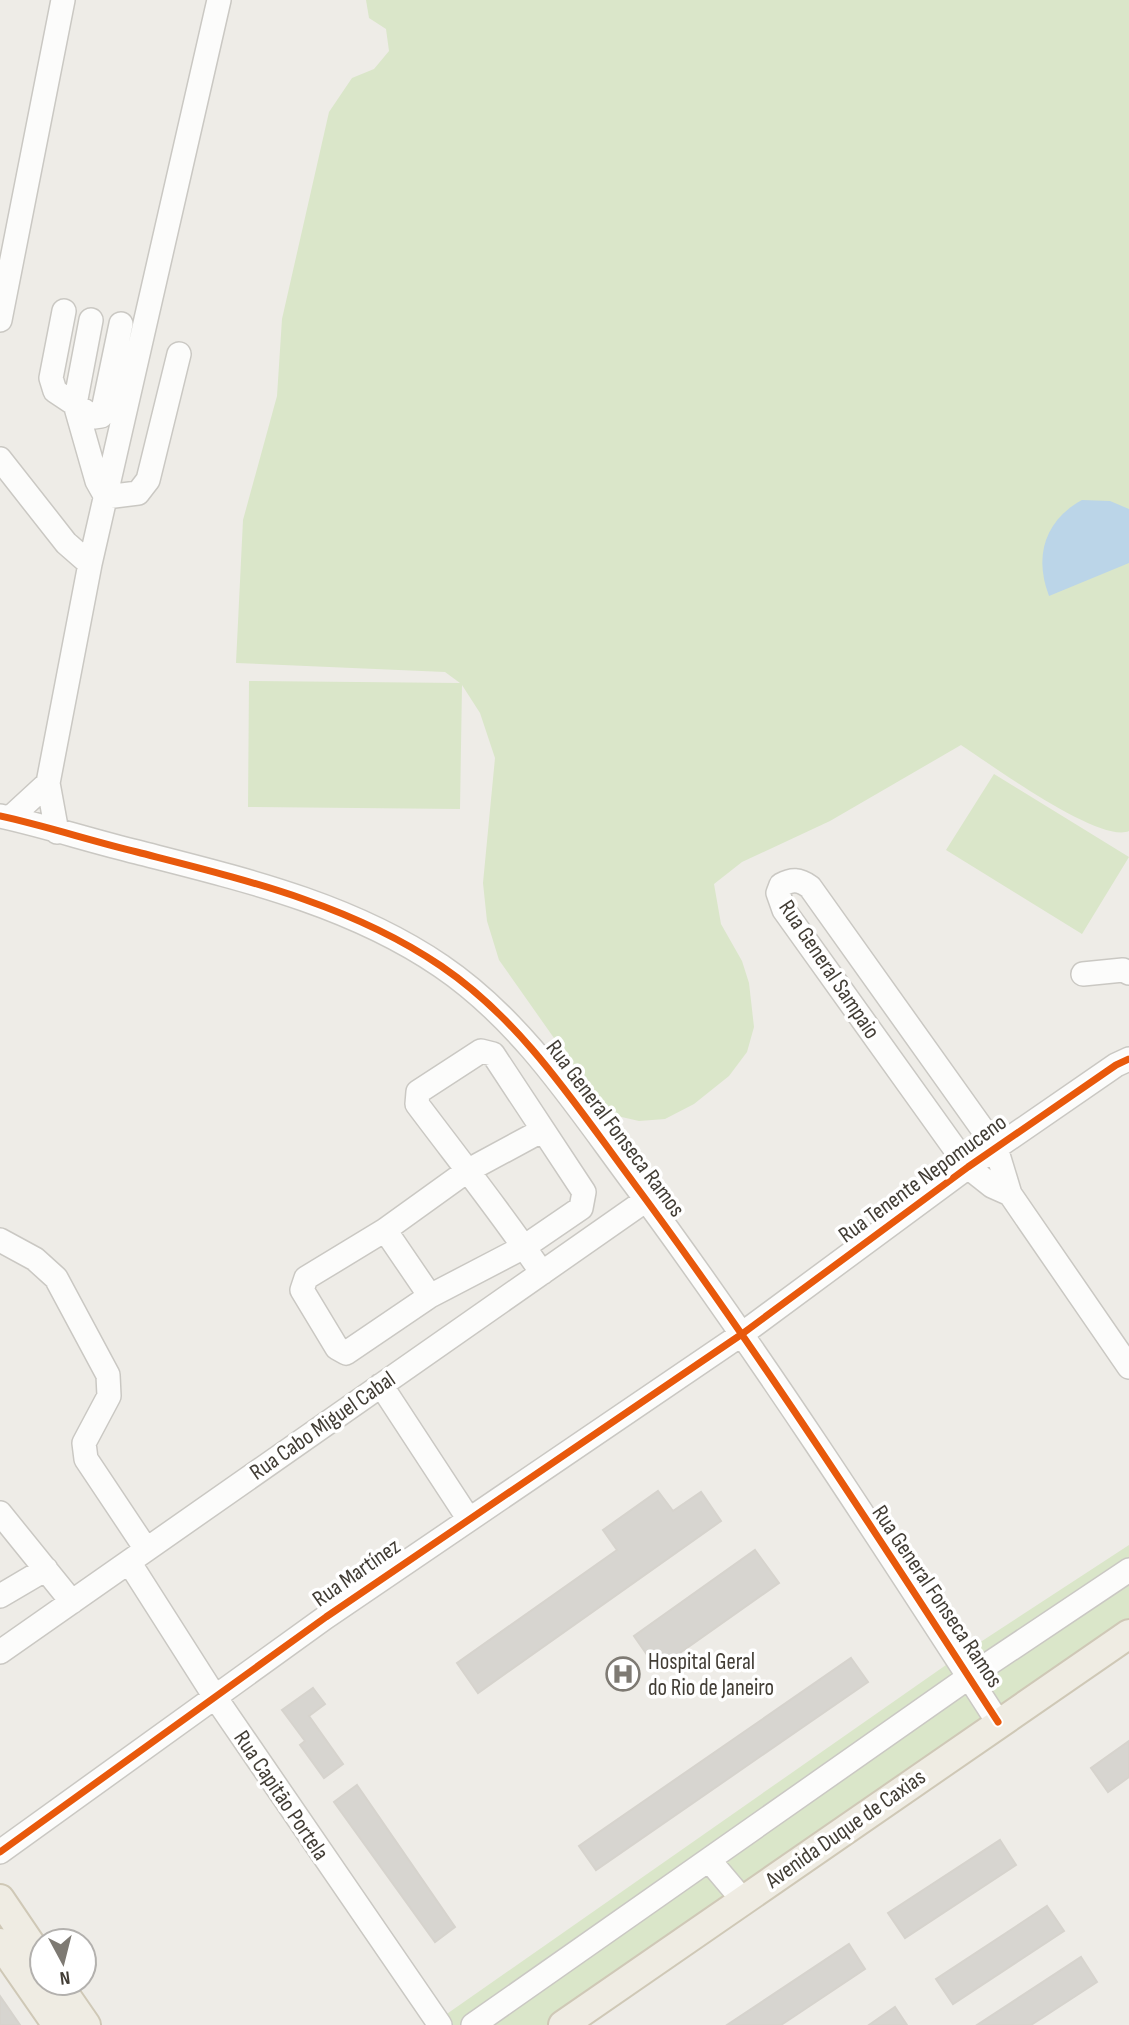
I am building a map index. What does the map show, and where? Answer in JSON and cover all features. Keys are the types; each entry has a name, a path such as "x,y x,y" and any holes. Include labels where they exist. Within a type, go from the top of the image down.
{"main road":[{"name":"Avenida Duque de Caxias","path":"563,2025 1129,1634"},
{"path":"0,1899 28,1940"},
{"path":"0,1942 57,2025"},
{"path":"67,1997 86,2025"}],"street":[{"path":"0,320 64,0"},
{"path":"57,832 48,783 90,564 219,0"},
{"path":"64,311 51,377 55,391 94,417 101,415 121,324"},
{"path":"91,320 75,404 97,481 106,497"},
{"path":"106,497 138,493 148,480 179,354"},
{"path":"0,459 65,542 90,564"},
{"path":"5,817 48,783"},
{"name":"Rua General Fonseca Ramos","path":"5,817 275,887 361,921 439,965 491,1004 530,1045 742,1334 998,1722"},
{"name":"Rua General Sampaio","path":"1010,1194 992,1186 968,1167 784,910 778,893 781,885 791,880 802,881 810,887 996,1147 1010,1194 1129,1367"},
{"path":"1083,974 1123,970 1129,973"},
{"path":"871,1032 901,1014"},
{"path":"541,1273 524,1247 467,1171 417,1104 415,1096 481,1051 493,1055 543,1130 584,1192 585,1201 582,1208 524,1247 430,1296 346,1353 337,1348 302,1290 302,1283 385,1230 467,1171 543,1130"},
{"name":"Rua Tenente Nepomuceno","path":"742,1334 996,1147 1125,1069"},
{"name":"Rua Cabo Miguel Cabal","path":"0,1652 646,1200"},
{"path":"385,1230 430,1296"},
{"name":"Rua Capitão Portela","path":"0,1240 35,1259 56,1278 108,1375 109,1396 84,1443 83,1451 215,1698 440,2025"},
{"name":"Rua Martínez","path":"0,1852 468,1518 742,1334"},
{"path":"380,1385 468,1518"},
{"path":"0,1513 72,1602"},
{"path":"0,1596 46,1569"},
{"path":"474,2025 969,1677 1129,1570"},
{"path":"709,1860 742,1899"}],"green space":[{"path":"366,0 1129,0 1129,831 1115,832 1071,815 961,745 830,821 742,862 714,884 721,924 742,961 749,983 754,1027 747,1052 729,1076 694,1104 665,1119 639,1121 613,1115 592,1092 499,960 487,921 483,883 495,758 480,713 462,685 460,809 248,807 249,681 460,683 445,672 236,663 243,520 277,396 282,319 329,112 352,78 374,69 389,51 386,29 369,18"},
{"path":"994,774 1129,857 1082,934 946,850"},
{"path":"1129,1545 1129,1638 568,2025 431,2025 956,1658"}],"water":[{"path":"1082,500 1110,501 1129,509 1129,563 1049,596 1042,568 1046,541 1059,518"}],"building":[{"path":"658,1491 673,1511 701,1492 721,1521 478,1693 457,1663 617,1550 603,1530"},
{"path":"755,1550 779,1583 657,1669 634,1636"},
{"path":"851,1658 868,1682 596,1870 579,1846"},
{"path":"313,1688 325,1704 309,1716 343,1764 324,1778 300,1745 305,1741 282,1710"},
{"path":"1129,1741 1129,1777 1108,1792 1091,1768"},
{"path":"357,1785 455,1927 435,1942 334,1802"},
{"path":"1000,1840 1016,1865 905,1938 888,1913"},
{"path":"1047,1906 1064,1931 953,2004 936,1979"},
{"path":"849,1944 865,1969 781,2025 727,2025"},
{"path":"1081,1957 1097,1982 1031,2025 977,2025"},
{"path":"0,1996 20,2025 0,2025"},
{"path":"895,2007 907,2025 869,2025"}],"cycle path":[{"path":"0,816 216,872 333,910 406,944 441,966 497,1012 546,1065 681,1247 865,1517 998,1722"},
{"path":"0,1852 326,1617 742,1334 968,1167 1116,1065 1129,1059"}],"place":[{"name":"Hospital Geral do Rio de Janeiro","path":"623,1674"}]}
